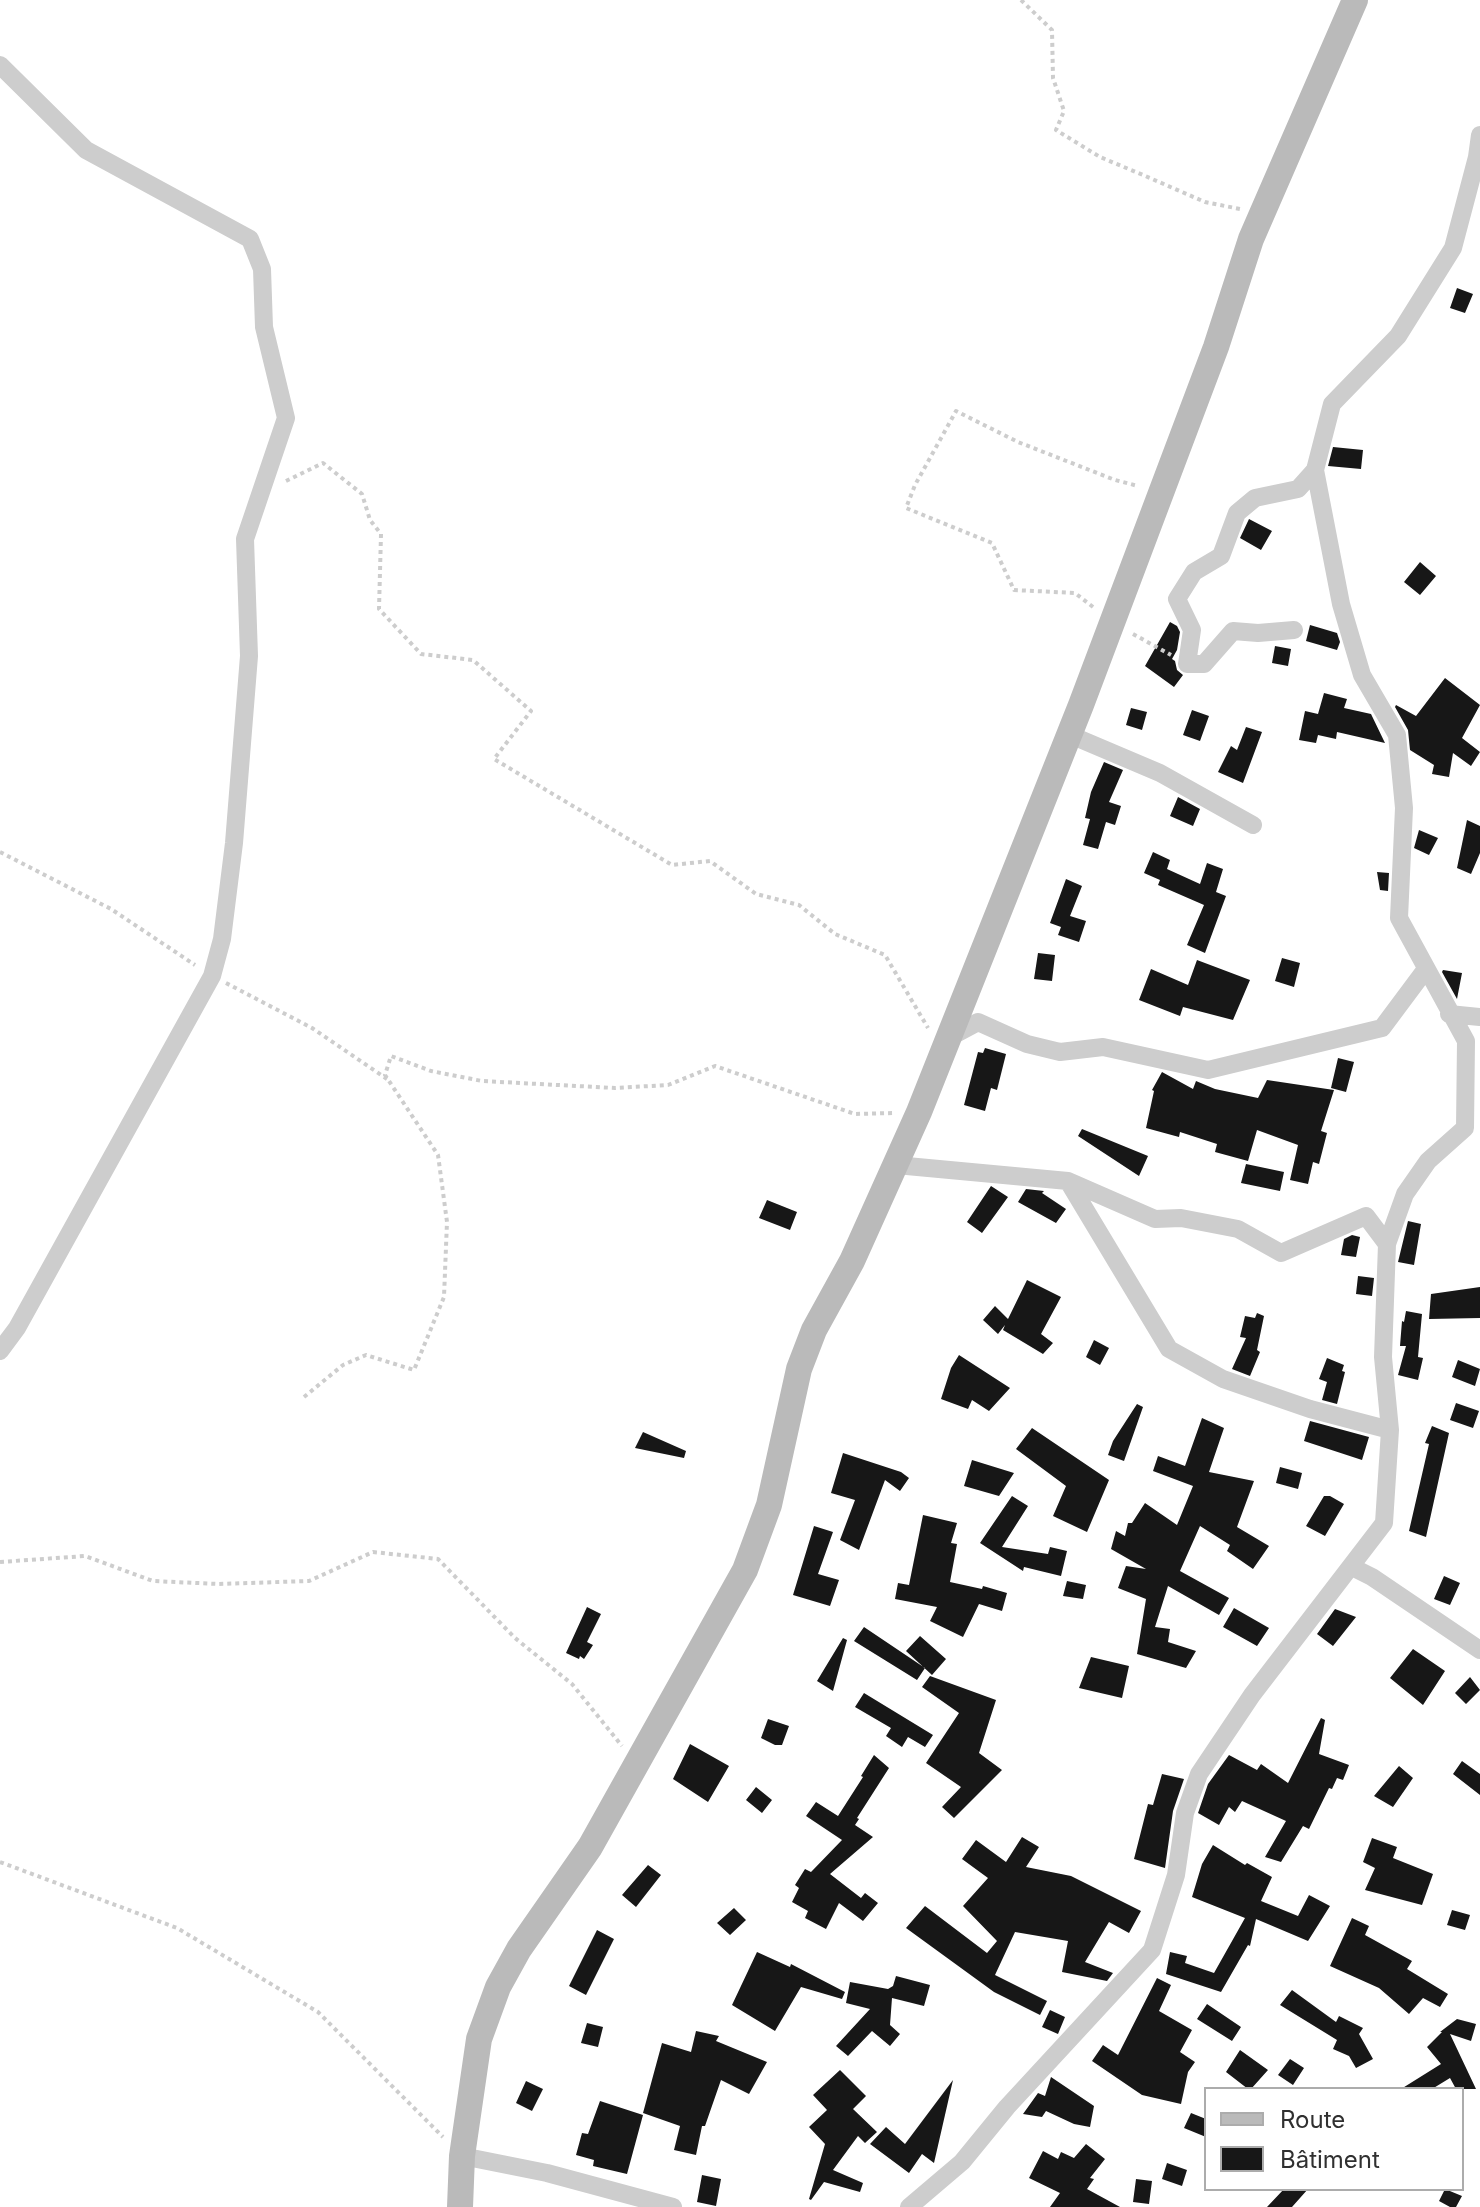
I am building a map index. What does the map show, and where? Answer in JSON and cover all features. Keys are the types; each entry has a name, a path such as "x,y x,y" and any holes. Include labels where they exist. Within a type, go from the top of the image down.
{"main road":[{"path":"460,2207 462,2156 479,2039 498,1987 519,1949 590,1847 745,1570 769,1505 799,1369 814,1330 852,1261 919,1112 1112,623 1216,347 1251,239 1355,0"}],"street":[{"path":"0,65 86,150 250,239 262,269 264,327 286,418 245,539 249,656 232,857 222,939 212,976 24,1314 0,1351"},
{"path":"909,2207 962,2162 1007,2107 1152,1950 1176,1875 1185,1813 1199,1774 1252,1695 1384,1523 1390,1430 1383,1357 1387,1244 1405,1194 1428,1161 1465,1128 1466,1041 1399,918 1404,808 1397,735 1362,675 1341,604 1315,470 1332,404 1398,336 1453,248 1480,135"},
{"path":"1294,630 1258,633 1233,631 1204,664 1187,664 1192,630 1177,599 1194,572 1221,556 1237,513 1255,498 1298,489 1315,470"},
{"path":"1068,734 1160,773 1253,825"},
{"path":"948,1038 978,1022 1027,1044 1060,1052 1103,1047 1208,1070 1382,1028 1426,969"},
{"path":"1449,1014 1480,1017"},
{"path":"896,1165 1068,1181 1155,1219 1181,1218 1238,1229 1281,1253 1366,1216 1387,1244"},
{"path":"1068,1181 1169,1349 1223,1379 1310,1409 1390,1430"},
{"path":"1352,1567 1372,1577 1480,1650"},
{"path":"462,2156 547,2173 673,2207"}],"path":[{"path":"1021,0 1052,30 1053,78 1064,111 1056,130 1100,157 1205,202 1262,213"},
{"path":"1161,492 1115,480 1018,442 956,411 915,485 906,508 992,543 1014,590 1075,593 1112,623 1187,664"},
{"path":"262,493 323,463 362,494 370,520 381,534 379,609 421,654 473,660 531,711 494,759 672,865 710,861 756,894 799,905 835,934 885,955 927,1028 948,1038"},
{"path":"304,1397 343,1365 366,1355 414,1370 444,1297 447,1222 438,1155 385,1075 391,1056 431,1071 482,1081 615,1088 668,1085 715,1066 855,1114 919,1112"},
{"path":"0,1562 85,1556 153,1581 219,1584 309,1581 373,1552 438,1559 515,1638 572,1684 611,1735 636,1760"},
{"path":"0,1862 177,1928 318,2012 462,2156"}],"building":[{"path":"1457,288 1473,294 1465,313 1450,308"},
{"path":"1333,447 1363,450 1361,469 1328,466"},
{"path":"1249,519 1272,531 1261,550 1240,538"},
{"path":"1420,562 1436,576 1420,595 1404,582"},
{"path":"1170,622 1180,632 1172,659 1183,675 1174,687 1145,666"},
{"path":"1310,625 1337,633 1340,642 1337,650 1306,641"},
{"path":"1275,646 1291,649 1288,666 1272,663"},
{"path":"1445,678 1480,705 1462,738 1480,752 1471,766 1453,753 1449,777 1432,774 1434,765 1410,750 1408,730 1395,707 1416,716"},
{"path":"1324,693 1347,699 1344,708 1371,714 1385,743 1337,732 1336,739 1318,735 1316,743 1299,740 1305,711 1318,714"},
{"path":"1131,708 1147,712 1142,730 1126,725"},
{"path":"1192,710 1209,716 1200,741 1183,735"},
{"path":"1246,727 1262,732 1243,783 1218,772 1231,746 1237,750"},
{"path":"1104,762 1123,770 1109,802 1121,806 1115,825 1106,822 1098,849 1083,845 1090,819 1085,818 1091,792"},
{"path":"1178,797 1200,809 1193,826 1170,816"},
{"path":"1467,820 1480,826 1480,853 1471,874 1457,868"},
{"path":"1419,830 1438,838 1429,855 1414,848"},
{"path":"1153,852 1170,860 1167,869 1200,884 1207,863 1223,869 1216,892 1226,896 1205,953 1187,945 1204,905 1158,885 1160,880 1144,873"},
{"path":"1377,872 1389,873 1388,891 1380,890"},
{"path":"1066,879 1082,886 1070,916 1086,921 1079,942 1058,935 1061,927 1050,923"},
{"path":"1038,953 1055,955 1052,981 1034,979"},
{"path":"1282,958 1300,963 1294,987 1275,981"},
{"path":"1197,960 1250,980 1233,1020 1183,1007 1180,1016 1139,1000 1151,969 1188,985"},
{"path":"1442,972 1462,973 1457,999"},
{"path":"985,1048 1006,1054 997,1090 991,1088 985,1111 964,1105 978,1052 983,1053"},
{"path":"1338,1058 1354,1062 1346,1092 1331,1088"},
{"path":"1162,1072 1193,1089 1196,1081 1215,1089 1258,1098 1267,1080 1334,1090 1321,1131 1327,1133 1319,1164 1313,1162 1308,1184 1290,1180 1298,1145 1257,1130 1248,1161 1215,1152 1217,1144 1180,1132 1179,1137 1146,1128 1152,1090"},
{"path":"1082,1129 1148,1156 1139,1176 1078,1136"},
{"path":"1246,1164 1284,1172 1280,1191 1241,1183"},
{"path":"991,1186 1008,1197 982,1233 967,1222"},
{"path":"1026,1189 1044,1191 1042,1193 1066,1209 1056,1223 1018,1202"},
{"path":"767,1200 797,1212 790,1230 759,1218"},
{"path":"1408,1221 1421,1224 1414,1265 1398,1262"},
{"path":"1352,1235 1360,1237 1356,1257 1341,1255 1344,1239"},
{"path":"1358,1276 1374,1278 1372,1296 1356,1294"},
{"path":"1027,1280 1061,1297 1041,1334 1053,1343 1043,1354 1003,1330 1005,1325 998,1334 983,1320 995,1306 1008,1319"},
{"path":"1480,1287 1480,1318 1429,1319 1431,1294"},
{"path":"1406,1311 1422,1314 1418,1357 1423,1358 1418,1380 1398,1375 1406,1346 1400,1346"},
{"path":"1257,1313 1264,1316 1257,1350 1260,1352 1250,1376 1232,1369 1246,1338 1240,1337 1245,1316 1255,1318"},
{"path":"1094,1340 1109,1348 1100,1365 1086,1357"},
{"path":"959,1355 1010,1388 989,1411 972,1400 968,1409 941,1399 951,1368"},
{"path":"1327,1358 1344,1365 1337,1404 1322,1400 1327,1382 1319,1379"},
{"path":"1458,1360 1480,1369 1475,1386 1452,1377"},
{"path":"1456,1403 1479,1411 1473,1428 1450,1420"},
{"path":"1137,1404 1143,1407 1124,1461 1108,1455 1113,1441"},
{"path":"1202,1418 1224,1428 1209,1472 1254,1481 1237,1527 1269,1546 1253,1569 1227,1551 1230,1545 1200,1526 1180,1571 1229,1598 1219,1615 1168,1586 1155,1627 1170,1629 1168,1642 1196,1651 1186,1668 1137,1654 1146,1599 1118,1588 1126,1566 1146,1569 1111,1549 1116,1531 1125,1536 1128,1523 1132,1523 1145,1503 1177,1525 1193,1486 1153,1471 1158,1456 1185,1466"},
{"path":"1310,1421 1369,1437 1362,1460 1304,1441"},
{"path":"1432,1426 1449,1433 1426,1537 1409,1531 1429,1444 1425,1443"},
{"path":"1032,1428 1109,1480 1087,1532 1053,1516 1066,1486 1016,1449"},
{"path":"643,1432 686,1451 684,1458 635,1448"},
{"path":"843,1453 901,1472 909,1478 900,1491 885,1480 859,1550 840,1540 855,1500 831,1493"},
{"path":"972,1460 1014,1473 999,1496 964,1486"},
{"path":"1280,1467 1302,1473 1298,1489 1276,1483"},
{"path":"1012,1496 1028,1506 1002,1547 1048,1554 1050,1547 1067,1551 1061,1576 1024,1567 1023,1571 980,1543"},
{"path":"1324,1496 1344,1504 1325,1536 1306,1526"},
{"path":"923,1515 957,1523 951,1543 957,1544 950,1582 1007,1593 1002,1611 979,1604 963,1637 930,1621 937,1607 895,1599 898,1583 909,1585"},
{"path":"814,1526 833,1532 818,1574 839,1580 830,1606 793,1595"},
{"path":"1444,1576 1460,1583 1450,1605 1434,1599"},
{"path":"1067,1581 1086,1585 1083,1599 1063,1596"},
{"path":"587,1607 601,1614 587,1642 593,1645 584,1659 580,1656 579,1659 566,1653"},
{"path":"1234,1608 1269,1628 1257,1646 1223,1627"},
{"path":"1335,1609 1356,1617 1333,1646 1317,1634"},
{"path":"864,1627 925,1668 917,1680 854,1641"},
{"path":"920,1636 946,1659 932,1675 906,1651"},
{"path":"843,1638 847,1640 833,1691 817,1681"},
{"path":"1413,1649 1445,1671 1423,1705 1390,1678"},
{"path":"1091,1657 1129,1666 1122,1698 1079,1688"},
{"path":"930,1676 996,1700 979,1753 1002,1770 954,1818 942,1807 961,1787 926,1763 959,1713 922,1687"},
{"path":"1470,1677 1480,1690 1466,1704 1455,1693"},
{"path":"864,1693 933,1735 925,1747 908,1737 902,1747 886,1736 891,1728 855,1707"},
{"path":"1321,1718 1325,1720 1319,1754 1349,1765 1343,1780 1337,1778 1332,1789 1329,1788 1309,1829 1303,1826 1281,1862 1265,1857 1286,1821 1242,1801 1235,1812 1229,1807 1219,1825 1198,1813 1208,1784 1229,1755 1257,1770 1261,1764 1288,1783"},
{"path":"768,1719 789,1726 782,1745 761,1738"},
{"path":"690,1744 729,1766 708,1802 673,1779"},
{"path":"874,1755 889,1768 855,1825 873,1837 830,1874 861,1898 865,1893 878,1903 863,1921 839,1903 826,1929 805,1918 808,1911 792,1902 799,1888 795,1885 805,1869 811,1872 842,1840 806,1816 816,1802 838,1816"},
{"path":"1462,1761 1480,1774 1480,1795 1453,1774"},
{"path":"1399,1766 1413,1778 1393,1807 1374,1796"},
{"path":"1162,1774 1184,1779 1173,1811 1165,1868 1134,1859 1148,1804 1153,1805"},
{"path":"756,1787 772,1800 762,1813 746,1800"},
{"path":"1022,1837 1039,1847 1026,1867 1071,1876 1141,1911 1129,1933 1109,1922 1085,1962 1113,1973 1107,1981 1062,1972 1068,1941 1015,1932 995,1975 1047,2001 1040,2015 994,1992 906,1928 925,1906 987,1953 997,1941 963,1906 988,1878 962,1859 976,1840 1006,1862"},
{"path":"1372,1838 1397,1847 1393,1858 1433,1874 1422,1905 1365,1890 1375,1868 1363,1862"},
{"path":"1213,1845 1272,1877 1261,1901 1298,1916 1309,1895 1330,1906 1308,1941 1256,1919 1250,1946 1221,1992 1166,1974 1170,1952 1187,1956 1185,1963 1214,1973 1245,1918 1192,1897 1202,1864"},
{"path":"648,1865 661,1875 636,1907 622,1895"},
{"path":"734,1908 746,1920 730,1935 717,1923"},
{"path":"1452,1910 1470,1915 1465,1930 1447,1925"},
{"path":"1352,1918 1369,1926 1365,1935 1412,1961 1407,1969 1448,1994 1440,2007 1423,1998 1409,2014 1379,1988 1330,1966"},
{"path":"597,1930 614,1939 586,1995 569,1986"},
{"path":"757,1952 790,1967 791,1964 845,1992 842,1999 801,1987 775,2031 732,2005"},
{"path":"896,1976 930,1985 924,2006 892,1998 890,2025 900,2034 890,2046 872,2031 848,2056 836,2046 870,2009 846,2003 850,1982 888,1989 893,1986"},
{"path":"1157,1978 1171,1985 1159,2011 1192,2030 1180,2052 1195,2062 1188,2072 1181,2104 1142,2095 1092,2061 1103,2045 1118,2055"},
{"path":"1292,1990 1336,2022 1339,2016 1363,2028 1359,2034 1373,2059 1356,2068 1349,2056 1333,2049 1337,2040 1280,2005"},
{"path":"1207,2004 1241,2027 1232,2041 1197,2019"},
{"path":"1050,2010 1065,2017 1058,2034 1042,2027"},
{"path":"1457,2019 1476,2024 1471,2041 1450,2034 1476,2089 1455,2087 1450,2078 1435,2087 1404,2087 1441,2064 1427,2047"},
{"path":"587,2023 603,2027 598,2047 581,2043"},
{"path":"696,2031 719,2036 716,2041 767,2062 749,2094 721,2080 705,2126 702,2126 696,2155 674,2150 680,2126 643,2113 662,2043 691,2052"},
{"path":"1240,2050 1268,2070 1253,2087 1245,2087 1226,2072"},
{"path":"1290,2059 1304,2068 1293,2085 1278,2075"},
{"path":"840,2070 866,2096 853,2109 877,2132 865,2143 858,2136 833,2170 863,2183 860,2192 824,2182 811,2200 825,2144 809,2127 827,2110 813,2095"},
{"path":"1051,2077 1094,2106 1090,2127 1074,2124 1046,2111 1042,2117 1023,2114 1038,2093 1045,2096"},
{"path":"953,2080 934,2163 922,2154 909,2173 870,2144 886,2127 905,2144"},
{"path":"526,2081 543,2089 532,2111 516,2103"},
{"path":"600,2101 643,2115 627,2174 593,2166 594,2160 576,2155 582,2133 588,2134"},
{"path":"1191,2113 1204,2118 1204,2136 1184,2128"},
{"path":"1086,2144 1105,2159 1090,2178 1094,2179 1087,2189 1120,2207 1050,2207 1060,2193 1029,2178 1043,2151 1058,2159 1061,2152 1074,2158"},
{"path":"1167,2163 1187,2170 1182,2186 1162,2179"},
{"path":"702,2175 721,2179 716,2206 697,2202"},
{"path":"1136,2179 1152,2181 1149,2204 1133,2202"},
{"path":"1282,2191 1306,2191 1292,2207 1267,2207"},
{"path":"1444,2191 1462,2196 1456,2207 1439,2201"}]}
